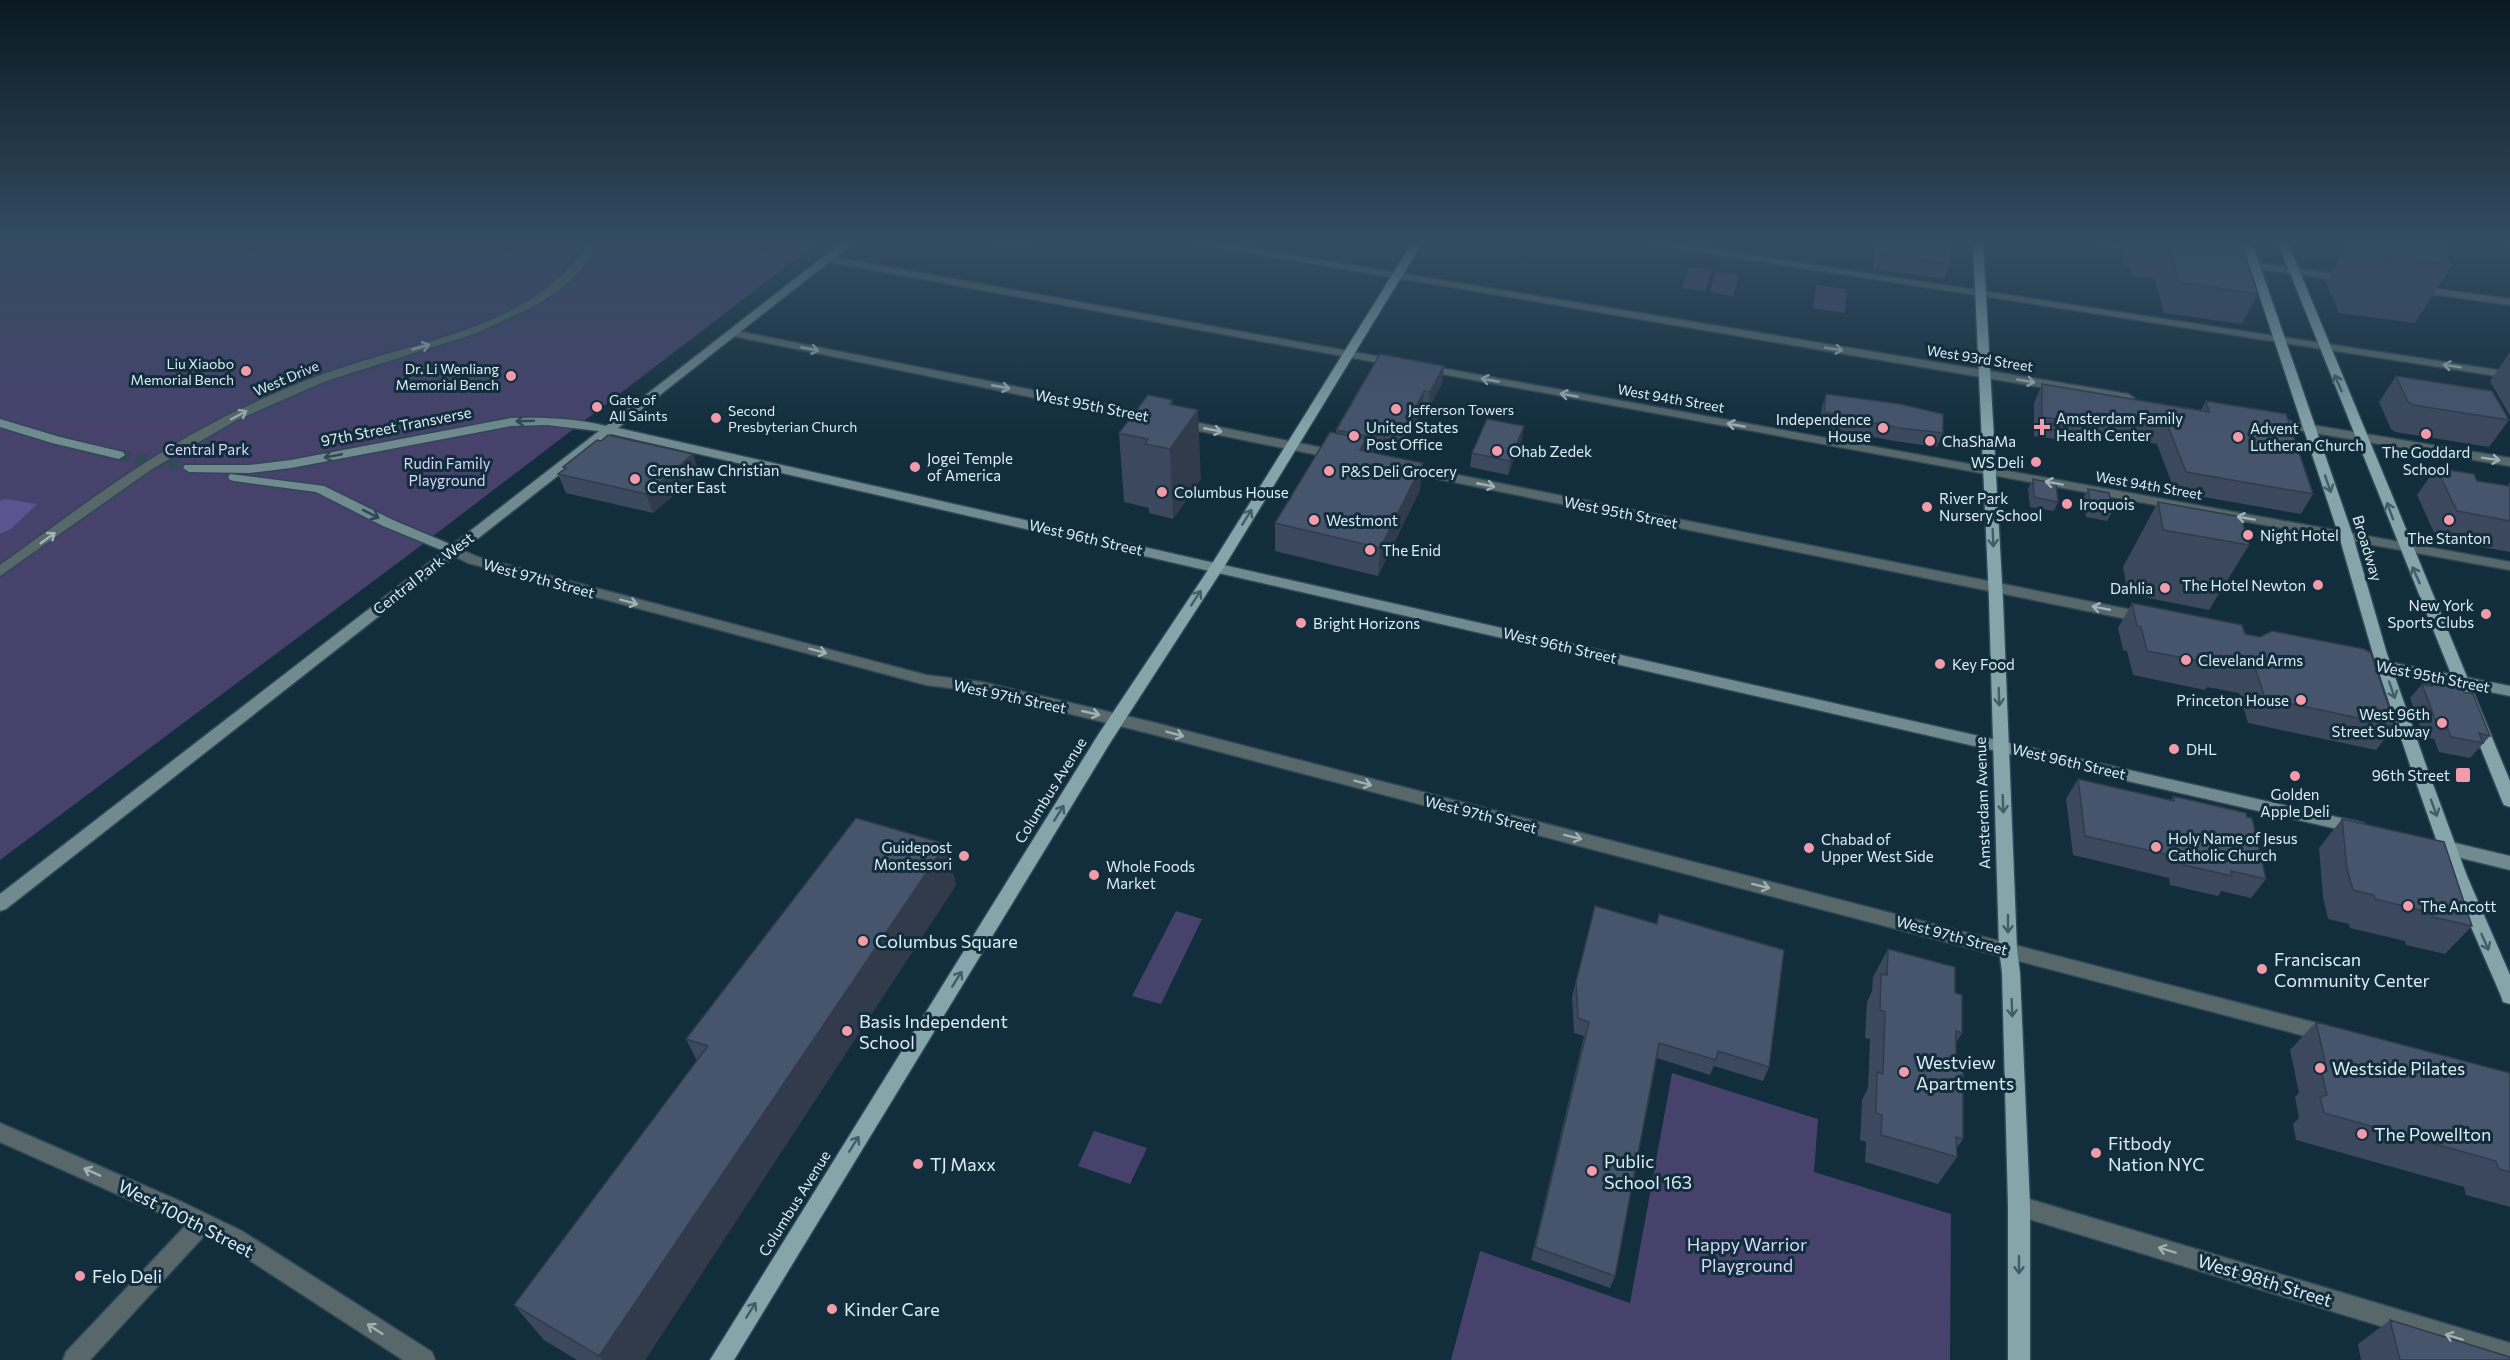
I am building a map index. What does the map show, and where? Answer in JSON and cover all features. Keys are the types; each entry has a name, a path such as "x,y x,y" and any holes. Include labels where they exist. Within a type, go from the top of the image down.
{"main road":[{"name":"Central Park West","path":"0,904 766,306"},
{"name":"Columbus Avenue","path":"721,1360 1118,720 1217,567 1379,306"},
{"name":"Amsterdam Avenue","path":"1982,306 1995,587 2007,949 2011,974 2019,1206 2019,1360"},
{"name":"Broadway","path":"2269,306 2346,536 2384,666 2477,924 2510,996"},
{"path":"2307,306 2510,801"},
{"name":"97th Street Transverse","path":"453,550 388,523 319,489 219,475 184,467 249,469 291,464 511,422 561,421 610,428"},
{"path":"0,423 56,440 119,455"},
{"name":"West 96th Street","path":"610,428 2370,831"},
{"name":"West 95th Street","path":"2384,666 2510,691"},
{"path":"2426,843 2510,863"}],"street":[{"name":"West Drive","path":"0,572 149,466 247,410 324,378 461,335 523,306"},
{"name":"West 94th Street","path":"1087,306 2510,566"},
{"name":"West 93rd Street","path":"1574,306 2144,401"},
{"path":"2058,306 2510,375"},
{"name":"West 95th Street","path":"732,333 1351,458"},
{"path":"2261,421 2510,462"},
{"name":"West 95th Street","path":"1386,465 2159,620"},
{"name":"West 97th Street","path":"453,550 473,560 926,680 982,687 1118,720 2007,949 2346,1039"},
{"name":"West 95th Street","path":"2367,662 2384,666"},
{"name":"West 100th Street","path":"0,1132 234,1238 424,1360"},
{"name":"West 98th Street","path":"2019,1206 2510,1354"},
{"path":"74,1360 202,1223"}],"green space":[{"name":"Central Park","path":"0,306 734,306 407,556 0,860"},
{"path":"1813,306 1846,306 1845,313"},
{"path":"1176,911 1202,919 1161,1004 1132,996"},
{"name":"Happy Warrior Playground","path":"1672,1073 1818,1119 1814,1172 1951,1214 1950,1360 1451,1360 1480,1251 1630,1303"},
{"path":"1094,1131 1147,1148 1130,1184 1078,1166"}],"shaded area":[{"path":"5,499 37,504 11,529 0,534 0,501"}],"building":[{"name":"Jefferson Towers","path":"1380,354 1444,366 1430,392 1424,391 1404,429 1386,426 1384,429 1377,428 1372,437 1336,430"},
{"path":"2396,376 2492,391 2509,420 2413,405 2408,402"},
{"path":"2042,384 2209,412 2206,401 2286,414 2313,494 2186,472 2167,424 2097,413 2099,424 2042,417"},
{"path":"1826,394 1900,404 1943,414 1943,433 1899,428 1824,412"},
{"path":"1148,395 1173,400 1170,404 1198,410 1170,449 1145,444 1148,439 1119,433"},
{"path":"1487,419 1524,426 1510,461 1472,453"},
{"path":"1330,432 1366,439 1360,450 1423,463 1380,548 1275,523"},
{"path":"608,435 693,454 646,494 558,474 566,468 563,467 597,440 601,441"},
{"path":"2436,468 2474,474 2477,481 2510,486 2510,521 2457,511"},
{"path":"2033,479 2056,484 2058,502 2034,497"},
{"path":"2088,489 2109,493 2112,512 2091,508"},
{"path":"2158,502 2241,517 2249,545 2163,530"},
{"path":"2132,603 2242,625 2245,634 2260,637 2272,631 2364,649 2371,653 2395,726 2265,698 2255,668 2220,662 2221,665 2147,651 2141,627 2137,626"},
{"path":"2429,677 2460,683 2464,692 2473,694 2490,736 2479,733 2483,743 2451,737 2446,724 2436,722 2422,684 2432,686"},
{"path":"2078,779 2174,801 2173,796 2246,813 2247,817 2252,818 2266,879 2231,871 2232,876 2184,865 2183,858 2085,836"},
{"path":"856,818 946,844 599,1356 514,1305 708,1046 686,1039"},
{"path":"2342,819 2444,842 2472,926 2433,917 2431,913 2375,899 2374,895 2353,890 2347,869"},
{"name":"Public School 163","path":"1595,906 1657,924 1659,914 1784,950 1769,1067 1718,1051 1716,1060 1659,1043 1615,1276 1535,1247 1589,1022 1578,1018 1576,982"},
{"name":"Westview Apartments","path":"1888,949 1955,967 1955,993 1962,995 1962,1033 1956,1031 1956,1062 1963,1064 1963,1139 1956,1137 1957,1157 1881,1135 1882,1115 1876,1113 1877,1072 1883,1074 1885,1012 1880,1010 1881,974 1887,975"},
{"path":"2316,1022 2510,1073 2510,1172 2499,1169 2496,1161 2324,1113 2320,1097 2327,1095 2321,1070 2327,1071"},
{"path":"2390,1320 2510,1357 2510,1360 2400,1360"}],"tunnel":[{"path":"119,455 178,466"}],"place":[{"name":"Liu Xiaobo Memorial Bench","path":"246,371"},
{"name":"Dr. Li Wenliang Memorial Bench","path":"511,376"},
{"name":"Gate of All Saints","path":"597,407"},
{"name":"Jefferson Towers","path":"1396,409"},
{"name":"Second Presbyterian Church","path":"716,418"},
{"name":"Amsterdam Family Health Center","path":"2042,427"},
{"name":"Independence House","path":"1883,428"},
{"name":"The Goddard School","path":"2426,434"},
{"name":"United States Post Office","path":"1354,436"},
{"name":"Advent Lutheran Church","path":"2238,437"},
{"name":"ChaShaMa","path":"1930,441"},
{"name":"Ohab Zedek","path":"1497,451"},
{"name":"WS Deli","path":"2036,462"},
{"name":"Jogei Temple of America","path":"915,467"},
{"name":"P&S Deli Grocery","path":"1329,471"},
{"name":"Crenshaw Christian Center East","path":"635,479"},
{"name":"Columbus House","path":"1162,492"},
{"name":"Iroquois","path":"2067,504"},
{"name":"River Park Nursery School","path":"1927,507"},
{"name":"Westmont","path":"1314,520"},
{"name":"The Stanton","path":"2449,520"},
{"name":"Night Hotel","path":"2248,535"},
{"name":"The Enid","path":"1370,550"},
{"name":"The Hotel Newton","path":"2318,585"},
{"name":"Dahlia","path":"2165,588"},
{"name":"New York Sports Clubs","path":"2486,614"},
{"name":"Bright Horizons","path":"1301,623"},
{"name":"Cleveland Arms","path":"2186,660"},
{"name":"Key Food","path":"1940,664"},
{"name":"Princeton House","path":"2301,700"},
{"name":"West 96th Street Subway","path":"2442,723"},
{"name":"DHL","path":"2174,749"},
{"name":"96th Street","path":"2463,775"},
{"name":"Golden Apple Deli","path":"2295,776"},
{"name":"Holy Name of Jesus Catholic Church","path":"2156,847"},
{"name":"Chabad of Upper West Side","path":"1809,848"},
{"name":"Guidepost Montessori","path":"964,856"},
{"name":"Whole Foods Market","path":"1094,875"},
{"name":"The Ancott","path":"2408,906"},
{"name":"Columbus Square","path":"863,941"},
{"name":"Franciscan Community Center","path":"2262,969"},
{"name":"Basis Independent School","path":"847,1031"},
{"name":"Westside Pilates","path":"2320,1068"},
{"name":"Westview Apartments","path":"1904,1072"},
{"name":"The Powellton","path":"2362,1134"},
{"name":"Fitbody Nation NYC","path":"2096,1153"},
{"name":"TJ Maxx","path":"918,1164"},
{"name":"Public School 163","path":"1592,1171"},
{"name":"Felo Deli","path":"80,1276"},
{"name":"Kinder Care","path":"832,1309"}],"park label":[{"name":"Rudin Family Playground","path":"447,472"}]}
